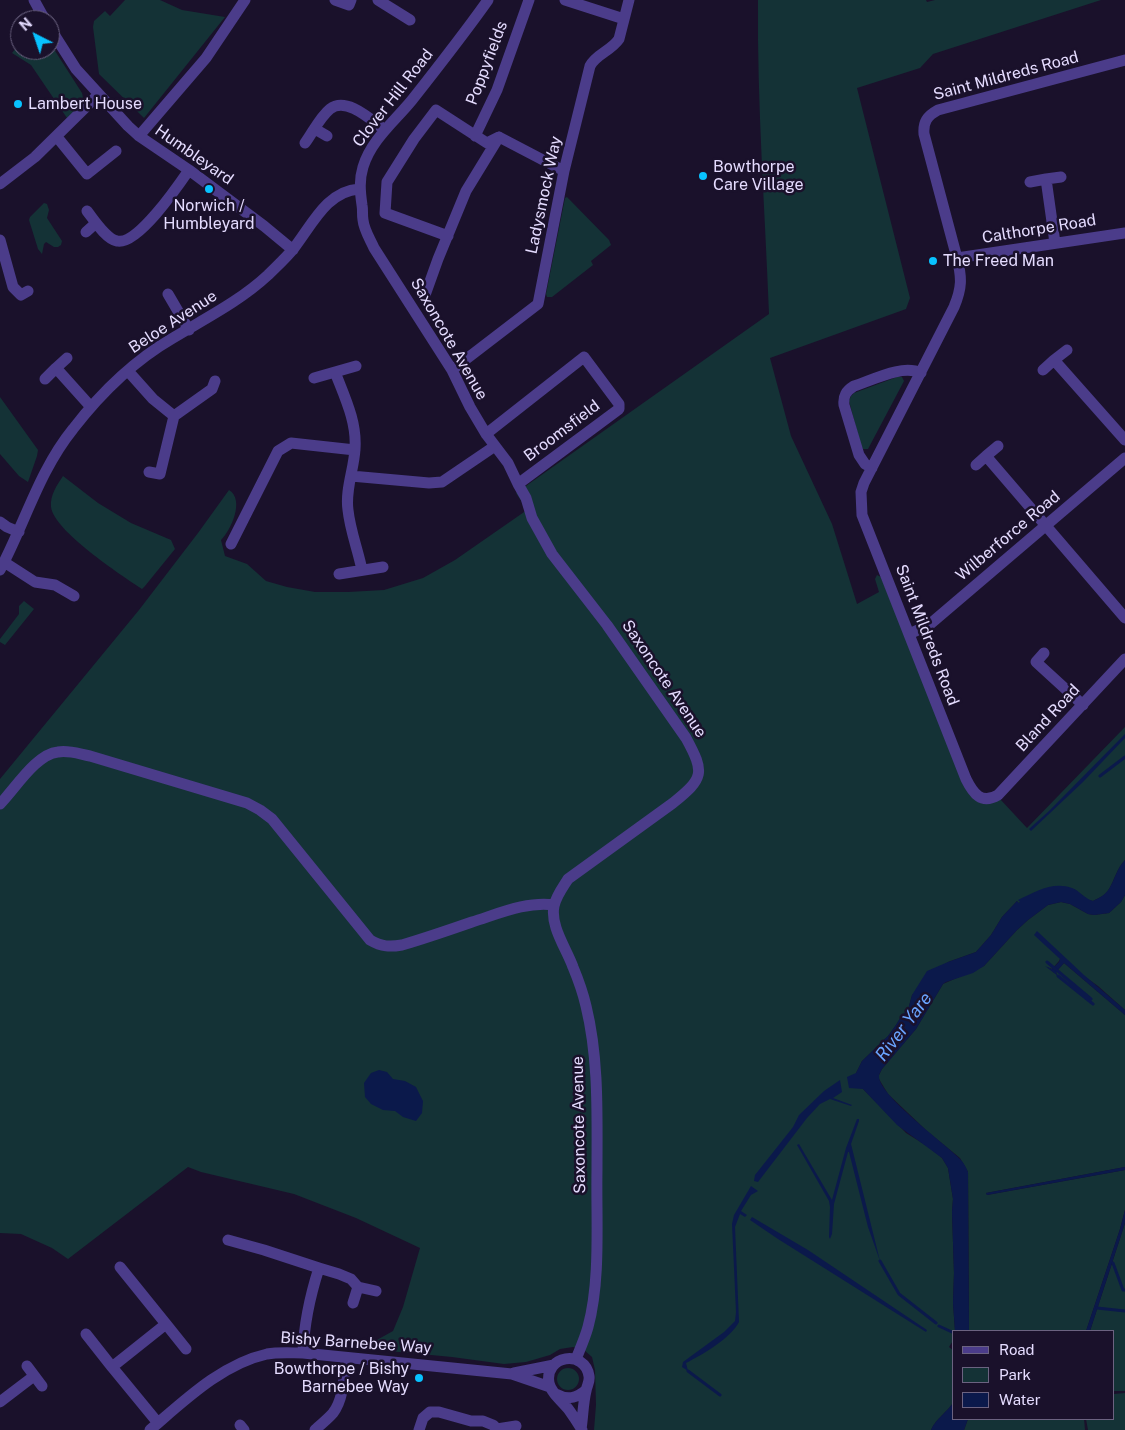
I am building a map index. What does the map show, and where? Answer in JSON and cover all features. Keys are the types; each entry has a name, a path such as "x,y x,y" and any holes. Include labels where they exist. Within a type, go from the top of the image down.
{"street":[{"path":"139,136 206,58 245,0"},
{"path":"335,0 349,5 351,0"},
{"path":"378,0 407,14"},
{"name":"Clover Hill Road","path":"359,189 363,167 369,151 411,101 488,0"},
{"name":"Clover Hill Road","path":"467,29 497,0"},
{"name":"Poppyfields","path":"475,136 497,90 528,0"},
{"path":"565,0 624,19"},
{"name":"Ladysmock Way","path":"452,370 538,304 564,171 590,66 596,57 615,45 619,40 629,0"},
{"name":"Humbleyard","path":"60,44 76,69 139,136 189,170 293,250"},
{"name":"Saint Mildreds Road","path":"993,798 986,799 978,796 972,790 862,515 861,492 864,483 959,296 961,285 961,273 923,127 925,120 930,114 938,110 1125,60"},
{"path":"0,184 28,163 57,137 99,94"},
{"path":"305,143 331,108 345,106 360,111 385,130"},
{"path":"448,236 385,213 387,182 414,139 436,110 487,143 499,137"},
{"path":"315,129 327,136"},
{"path":"57,137 87,174 116,151"},
{"path":"499,137 564,171"},
{"path":"424,298 466,191 499,137"},
{"path":"87,211 107,236 115,241 123,242 131,238 167,201 189,170"},
{"path":"1030,182 1061,177"},
{"path":"1046,179 1055,243"},
{"path":"293,250 325,206 336,196 359,189"},
{"name":"Saxoncote Avenue","path":"359,189 363,221 374,248 452,370 486,434 508,463 526,498 532,518 552,554 607,625 686,738 697,758 699,769 696,781 688,791 568,879 554,905 558,932 586,1006 593,1044 597,1093 597,1265 593,1304 588,1328 576,1359"},
{"path":"86,232 96,223"},
{"name":"Calthorpe Road","path":"957,258 1125,233"},
{"path":"0,240 13,287 20,296"},
{"name":"Beloe Avenue","path":"2,566 19,532 38,486 52,460 72,430 91,407 128,371 172,338 226,308 252,289 293,250"},
{"path":"168,294 188,330"},
{"path":"1043,370 1067,350"},
{"name":"Broomsfield","path":"486,434 584,356 619,404 619,408 615,412 518,484"},
{"path":"45,378 66,358"},
{"path":"1054,360 1125,440"},
{"path":"314,378 356,366"},
{"path":"56,368 91,407"},
{"path":"872,468 865,464 859,456 844,405 843,399 845,394 854,386 896,372 912,370 921,373"},
{"path":"128,371 153,399 174,416"},
{"path":"335,372 353,421 355,433 355,450 348,492 348,509 362,570"},
{"path":"157,476 174,416 216,388"},
{"path":"231,544 278,451 291,443 355,450"},
{"path":"351,476 429,484 442,482 495,446"},
{"path":"976,465 998,446"},
{"path":"986,456 1125,618"},
{"name":"Wilberforce Road","path":"909,634 929,625 1125,458"},
{"path":"0,522 19,532"},
{"path":"2,566 35,582 55,585 74,596"},
{"path":"339,574 382,566"},
{"path":"1044,653 1032,667 1083,705"},
{"name":"Bland Road","path":"993,798 998,795 1083,705 1125,658"},
{"path":"0,804 42,758 56,752 66,751 90,756 246,803 272,819 370,940 379,946 402,946 526,906 554,905"},
{"path":"228,1240 345,1276 351,1279 358,1287 376,1292"},
{"path":"120,1267 186,1349"},
{"path":"303,1352 304,1330 310,1296 319,1268"},
{"path":"353,1303 358,1287"},
{"path":"112,1367 166,1324"},
{"name":"Bishy Barnebee Way","path":"86,1334 149,1413 154,1427 194,1394 241,1362 269,1354 303,1352 512,1374 553,1390"},
{"path":"315,1430 333,1414 336,1408 343,1388 346,1358"},
{"path":"576,1359 584,1364 589,1374 582,1430 553,1390 549,1374 554,1365 560,1360 576,1359"},
{"name":"Bishy Barnebee Way","path":"512,1374 554,1365"},
{"path":"27,1366 42,1386"},
{"path":"0,1402 34,1376"},
{"path":"553,1390 562,1398 573,1398 580,1396 586,1390"},
{"path":"420,1430 423,1418 430,1412 438,1412 471,1421 483,1420 494,1425 497,1430 516,1426"}],"green space":[{"path":"125,0 160,0 182,10 225,17 144,118 99,74 93,27 94,21 105,11 110,16"},
{"path":"758,0 926,0 927,2 935,0 1101,0 933,54 920,68 857,88 910,298 906,309 770,358 791,436 832,524 857,604 879,592 875,579 877,575 881,577 966,789 1000,799 1027,828 1125,727 1125,860 1108,891 1093,901 1088,900 1074,889 1018,903 1017,901 1002,917 991,935 976,952 948,962 912,995 908,1010 902,1015 888,1036 862,1061 856,1073 863,1089 906,1133 942,1158 948,1168 953,1199 953,1303 955,1330 952,1330 952,1342 949,1347 952,1349 952,1404 931,1430 594,1430 596,1405 595,1370 592,1357 584,1350 573,1347 560,1349 550,1355 526,1362 504,1364 368,1349 366,1346 393,1331 403,1307 420,1248 356,1218 294,1194 201,1172 188,1167 68,1259 52,1248 21,1234 0,1233 0,779 139,610 229,490 234,495 236,508 229,529 221,540 225,556 247,564 266,581 315,592 348,592 384,590 423,578 455,560 527,510 516,493 769,314"},
{"path":"60,59 83,97 81,104 67,118 31,65 23,60"},
{"path":"567,197 609,240 611,245 591,261 593,265 552,297 547,297 546,294 565,198"},
{"path":"44,203 47,204 49,210 47,218 62,241 58,247 54,247 46,242 42,254 38,249 29,220"},
{"path":"897,377 902,377 904,381 868,449 863,449 849,401 851,396 854,393"},
{"path":"0,397 38,450 28,482 19,476 0,454"},
{"path":"63,476 98,503 131,523 171,540 175,549 142,589 90,552 55,517 51,507 52,498 54,490"},
{"path":"24,601 34,609 5,645 0,642 0,639 19,614 19,606"},
{"path":"1125,895 1125,1010 1098,986 1060,959 1052,969 1047,967 1057,975 1056,972 1064,963 1125,1015 1125,1167 986,1193 987,1195 1125,1170 1125,1210 1086,1330 969,1330 968,1172 960,1158 927,1131 888,1094 879,1079 879,1075 916,1029 943,984 984,966 1017,930 1048,905 1061,902 1094,915 1109,913 1121,902"},
{"path":"1125,1223 1125,1391 1115,1391 1115,1330 1090,1330"},
{"path":"568,1368 576,1371 579,1379 576,1387 568,1390 560,1387 557,1379 560,1371"},
{"path":"1125,1393 1125,1430 1088,1430 1086,1420 1115,1420 1115,1394"},
{"path":"968,1420 1084,1420 1085,1430 964,1430"}],"water":[{"path":"1125,734 1125,738 1083,782 1031,831 1029,829"},
{"name":"River Yare","path":"1125,860 1125,895 1121,902 1109,913 1088,914 1070,904 1061,902 1048,905 1017,930 984,966 973,973 943,984 916,1029 879,1074 882,1084 889,1095 900,1107 960,1159 968,1172 969,1330 955,1330 953,1303 953,1199 948,1168 942,1158 897,1125 863,1089 849,1088 847,1077 856,1073 862,1061 888,1036 902,1015 908,1010 912,995 927,971 976,952 991,935 1002,917 1017,901 1020,902 1018,900 1051,887 1065,886 1075,889 1093,901 1104,895 1109,889"},
{"path":"1037,931 1125,1010 1125,1015 1064,963 1056,972 1058,976 1045,966 1052,969 1060,959 1034,935"},
{"path":"379,1070 387,1072 393,1079 405,1081 416,1087 423,1101 422,1113 416,1121 403,1117 395,1111 383,1110 371,1104 365,1097 364,1083 371,1073"},
{"path":"840,1080 842,1092 833,1098 852,1105 830,1099 820,1104 758,1182 754,1181 755,1175 793,1127 799,1115 824,1091"},
{"path":"857,1119 859,1121 851,1144 880,1261 868,1227 849,1152 834,1204 830,1239 829,1201 797,1145 799,1144 832,1200 846,1148"},
{"path":"1125,1167 1125,1170 987,1195 986,1193"},
{"path":"751,1186 758,1191 751,1195 741,1211 747,1215 745,1217 740,1214 735,1227 739,1322 723,1340 686,1363 688,1371 682,1367 683,1362 724,1332 735,1321 732,1224 734,1215"},
{"path":"1125,1210 1125,1223 1090,1330 1086,1330"},
{"path":"752,1217 808,1250 927,1330 926,1332 778,1239 750,1220"},
{"path":"952,1404 952,1420 968,1420 964,1430 931,1430 936,1422"}],"waterway":[{"path":"1100,776 1125,757"},
{"path":"1047,962 1091,999"},
{"path":"1058,976 1093,1004"},
{"path":"880,1261 899,1294 936,1323"},
{"path":"1113,1263 1123,1290 1125,1290"},
{"path":"1097,1308 1125,1311"},
{"path":"939,1326 952,1332"},
{"path":"688,1371 720,1395"}],"place":[{"name":"Lambert House","path":"18,104"},
{"name":"Bowthorpe Care Village","path":"703,176"},
{"name":"Norwich / Humbleyard","path":"209,189"},
{"name":"The Freed Man","path":"933,261"},
{"name":"Bowthorpe / Bishy Barnebee Way","path":"419,1378"}]}
